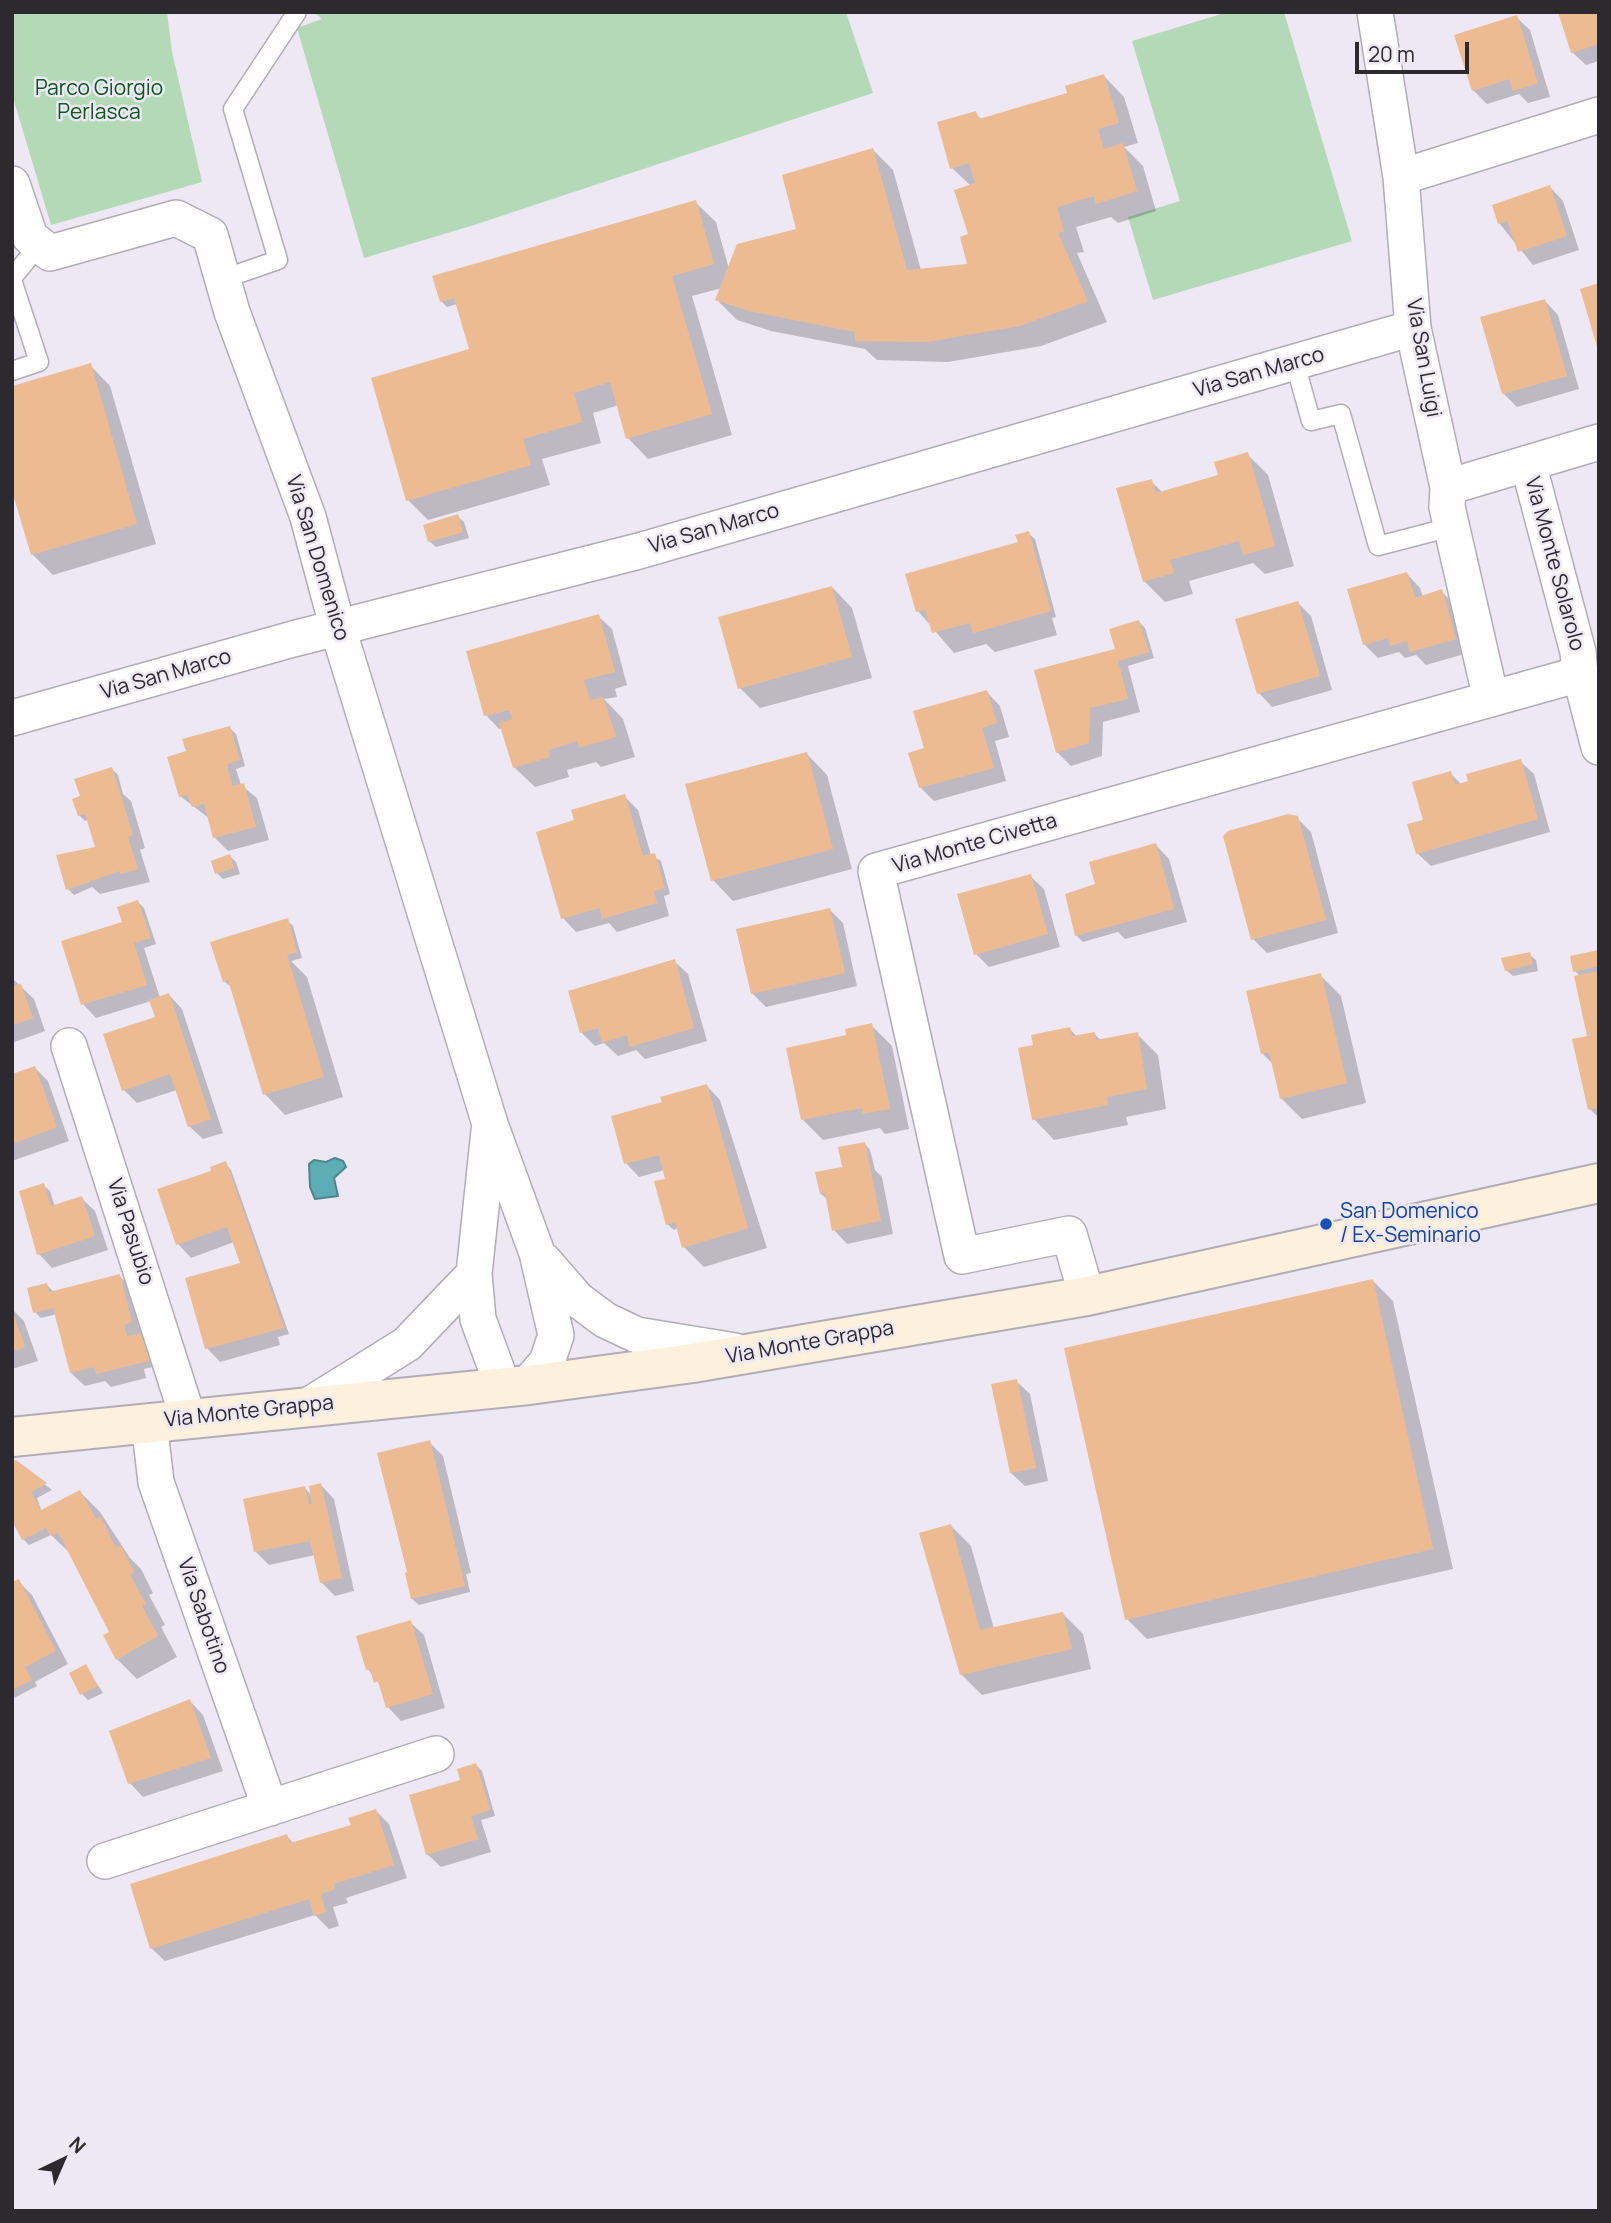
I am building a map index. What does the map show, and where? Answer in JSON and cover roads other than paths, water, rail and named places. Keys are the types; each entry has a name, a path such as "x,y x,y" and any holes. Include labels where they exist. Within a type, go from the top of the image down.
{"main road":[{"name":"Via Monte Grappa","path":"12,1437 639,1371 1087,1296 1599,1183"}],"street":[{"name":"Via San Luigi","path":"1375,12 1401,177 1413,328 1448,487 1447,507 1451,527 1491,699"},
{"path":"1401,177 1599,115"},
{"path":"12,184 30,237 40,245"},
{"name":"Via San Domenico","path":"40,245 50,253 176,218 210,235 223,279 308,517 338,629 490,1124 537,1253 556,1335 547,1362 516,1385 478,1319 474,1274 490,1124"},
{"name":"Via San Marco","path":"12,718 639,551 1413,328"},
{"path":"1448,487 1599,442"},
{"name":"Via Monte Solarolo","path":"1528,463 1578,652 1580,674 1599,747"},
{"name":"Via Monte Civetta","path":"1087,1296 1069,1234 962,1256 876,871 1580,674"},
{"name":"Via Pasubio","path":"69,1046 188,1418"},
{"name":"Via San Domenico","path":"537,1253 577,1299 605,1320 637,1335 749,1353"},
{"path":"306,1406 407,1344 474,1274"},
{"name":"Via Sabotino","path":"149,1422 156,1482 270,1808"},
{"path":"105,1861 436,1754"}],"lane":[{"path":"223,279 278,260 233,109 297,12"},
{"path":"12,371 39,362 12,279 40,245"},
{"path":"1295,363 1311,421 1341,414 1378,546 1451,527"}],"water":[{"path":"335,1158 343,1161 346,1167 334,1178 338,1196 315,1199 310,1187 309,1164 314,1160 326,1162"}],"place":[{"name":"San Domenico / Ex-Seminario","path":"1326,1224"}],"park label":[{"name":"Parco Giorgio Perlasca","path":"99,101"}]}
